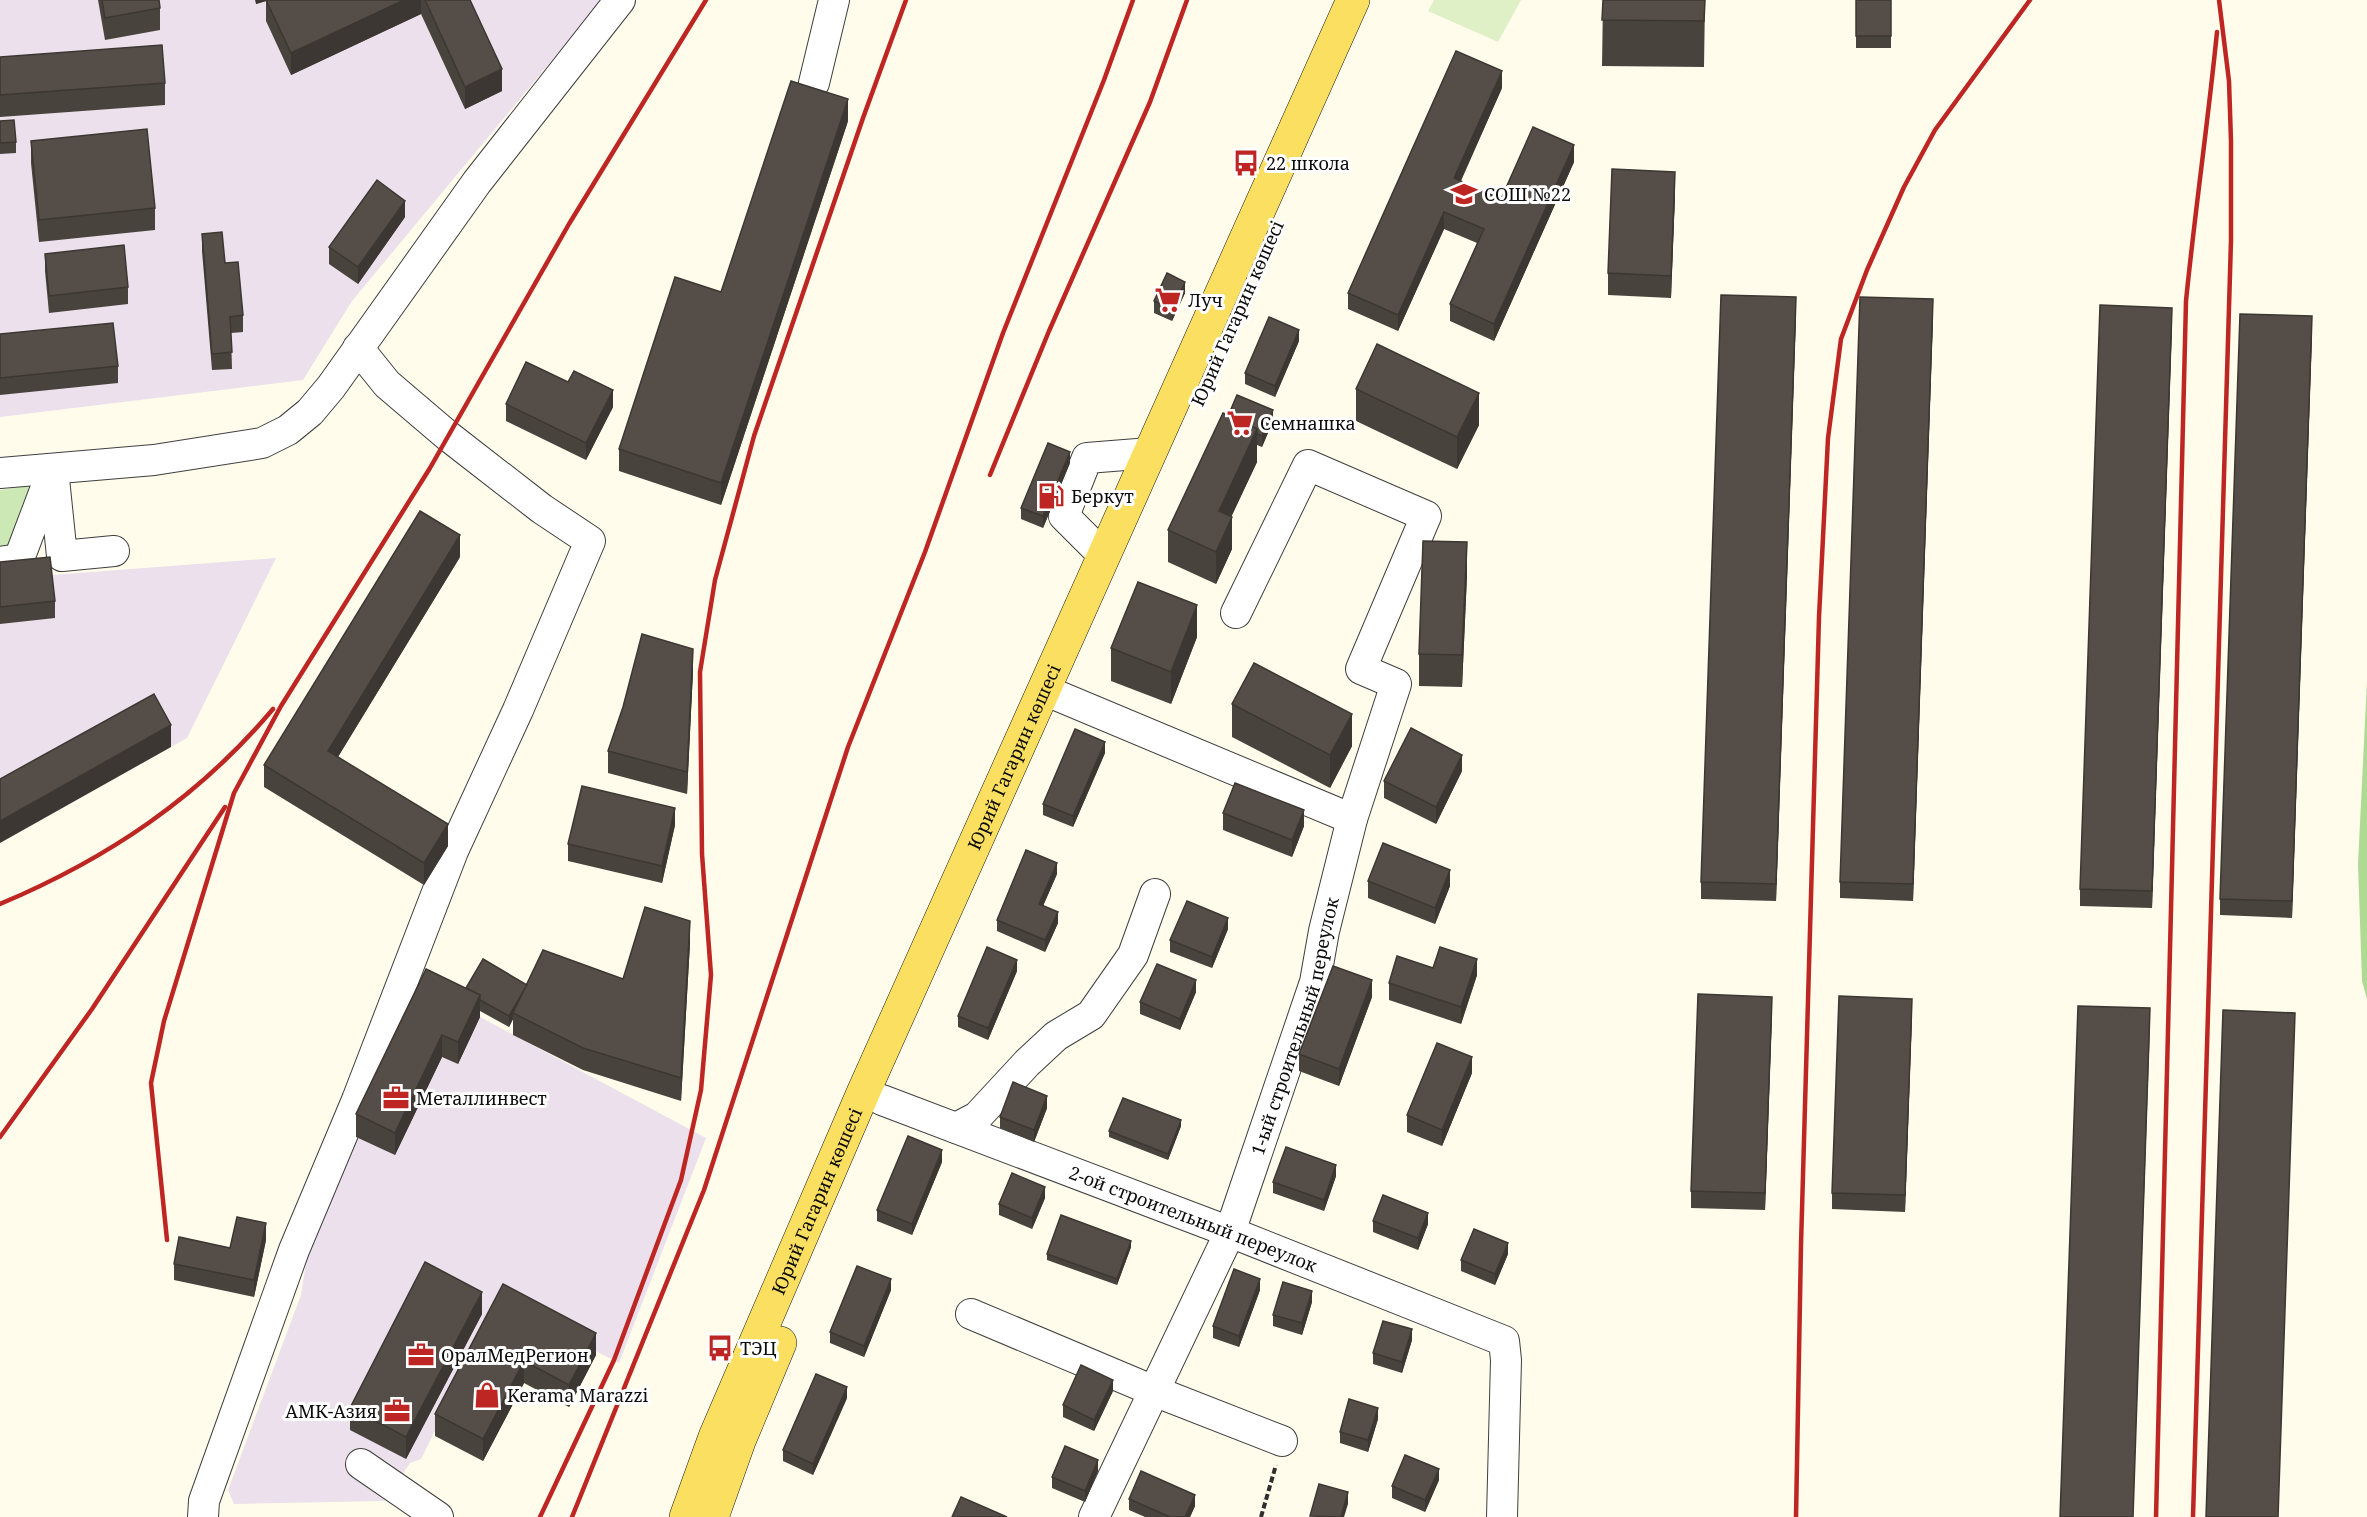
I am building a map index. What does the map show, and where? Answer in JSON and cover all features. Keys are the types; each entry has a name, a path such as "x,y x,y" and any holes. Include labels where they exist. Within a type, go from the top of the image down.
{"main road":[{"name":"Юрий Гагарин көшесі","path":"712,1517 739,1441 1054,695 1104,556 1353,0"},
{"name":"Юрий Гагарин көшесі","path":"686,1517 715,1437 863,1093 1054,695 1377,0"}],"street":[{"path":"0,473 154,460 262,443 288,430 310,412 477,182 620,0"},
{"path":"814,83 834,0"},
{"path":"203,1517 204,1501 282,1283 357,1100 453,851 518,710 590,541 542,509 448,436 387,384 358,348"},
{"path":"1104,556 1064,516 1087,458 1150,453"},
{"name":"1-ый строительный переулок","path":"1094,1517 1230,1232 1315,982 1324,931 1352,819 1396,684 1361,669 1426,516 1308,465 1236,613"},
{"path":"53,469 62,556 114,551"},
{"path":"0,562 19,559 53,469"},
{"path":"1054,695 1352,819"},
{"path":"956,1128 977,1117 1056,1036 1091,1015 1133,955 1155,894"},
{"name":"2-ой строительный переулок","path":"882,1100 1230,1232 1504,1341 1506,1360 1502,1517"},
{"path":"971,1314 1154,1391 1282,1441"},
{"path":"360,1464 438,1517"}],"path":[{"path":"1261,1517 1282,1441"}],"shaded area":[{"path":"0,0 602,0 352,301 303,380 0,417"},
{"path":"276,558 187,738 0,843 0,579"},
{"name":"Металлинвест","path":"480,1017 706,1138 619,1363 499,1301 421,1459 410,1463 384,1501 234,1504 228,1490 301,1295 311,1230 356,1137"}],"green space":[{"path":"1434,0 1521,0 1498,42 1428,11"},
{"path":"34,485 12,552 0,553 0,490"},
{"path":"2367,681 2367,999 2362,981 2358,864"}],"building":[{"path":"102,0 159,0 160,8 105,18"},
{"path":"266,0 404,0 291,53"},
{"path":"425,0 470,0 502,69 465,87"},
{"path":"1603,0 1705,0 1704,21 1602,20"},
{"path":"1856,0 1891,0 1891,36 1856,36"},
{"path":"162,45 165,83 0,95 0,57"},
{"path":"1456,51 1502,71 1454,178 1501,199 1533,127 1574,145 1494,324 1450,304 1484,229 1444,212 1398,315 1348,293"},
{"path":"791,81 848,99 721,483 619,449 675,277 721,292"},
{"path":"14,120 16,142 0,143 0,121"},
{"path":"147,129 155,208 39,220 31,141"},
{"path":"1612,169 1675,172 1671,276 1608,273"},
{"path":"377,180 405,201 358,267 329,247"},
{"path":"222,232 225,263 238,262 243,315 230,317 232,352 212,354 202,234"},
{"path":"124,245 128,287 49,296 45,254"},
{"path":"1167,273 1185,282 1172,310 1154,301"},
{"path":"1721,295 1796,297 1776,884 1701,882"},
{"path":"1860,297 1933,299 1913,884 1840,882"},
{"path":"2100,305 2172,308 2152,891 2080,889"},
{"path":"2240,314 2312,316 2292,901 2220,899"},
{"path":"1269,317 1299,330 1275,386 1245,373"},
{"path":"113,323 118,366 0,378 0,334"},
{"path":"1377,344 1479,393 1457,437 1356,389"},
{"path":"526,362 568,382 574,371 613,390 586,443 506,404"},
{"path":"1237,395 1273,410 1262,436 1257,434 1257,429 1228,416"},
{"path":"1223,413 1257,429 1219,511 1232,517 1216,552 1168,530"},
{"path":"1048,443 1070,452 1043,516 1021,508"},
{"path":"420,511 460,535 328,751 448,824 424,863 264,765"},
{"path":"1423,541 1467,542 1462,655 1419,654"},
{"path":"50,557 55,601 0,607 0,562"},
{"path":"1138,582 1197,605 1171,672 1111,648"},
{"path":"642,634 693,649 687,772 608,751 623,707"},
{"path":"1254,663 1352,714 1330,755 1232,704"},
{"path":"154,694 171,725 0,821 0,779"},
{"path":"1411,728 1462,755 1436,807 1384,781"},
{"path":"1075,729 1105,742 1073,816 1043,804"},
{"path":"1235,783 1304,810 1292,840 1223,813"},
{"path":"582,786 675,808 662,866 568,844"},
{"path":"1383,843 1450,870 1435,908 1368,881"},
{"path":"1026,850 1057,863 1039,904 1058,912 1045,940 997,920"},
{"path":"1187,901 1228,918 1212,957 1170,940"},
{"path":"645,907 690,921 681,1078 583,1048 513,1013 543,950 623,979"},
{"path":"987,947 1017,960 988,1028 958,1016"},
{"path":"1440,947 1477,959 1461,1007 1389,983 1397,956 1433,968"},
{"path":"483,959 527,985 509,1016 480,1000 480,995 466,988"},
{"path":"1157,964 1196,980 1180,1019 1140,1002"},
{"path":"1333,966 1372,980 1339,1069 1299,1054"},
{"path":"426,969 480,995 458,1042 442,1035 395,1133 356,1114"},
{"path":"1698,994 1772,997 1765,1193 1691,1191"},
{"path":"1839,996 1912,999 1905,1195 1832,1193"},
{"path":"2078,1006 2150,1008 2133,1517 2060,1517"},
{"path":"2223,1010 2295,1013 2278,1517 2206,1517"},
{"path":"1437,1043 1472,1057 1442,1130 1407,1115"},
{"path":"1013,1082 1047,1096 1034,1130 1000,1117"},
{"path":"1123,1098 1181,1120 1168,1154 1109,1131"},
{"path":"908,1136 942,1150 912,1224 877,1210"},
{"path":"1286,1147 1336,1165 1324,1200 1273,1182"},
{"path":"1012,1173 1045,1187 1032,1218 999,1204"},
{"path":"1383,1195 1428,1213 1418,1238 1373,1221"},
{"path":"1061,1215 1131,1241 1117,1279 1047,1254"},
{"path":"237,1217 266,1223 254,1280 174,1264 179,1237 230,1248"},
{"path":"1474,1229 1508,1243 1495,1274 1461,1260"},
{"path":"425,1262 482,1292 406,1437 350,1408"},
{"path":"857,1266 891,1279 864,1346 830,1332"},
{"path":"1234,1269 1260,1279 1239,1336 1213,1326"},
{"path":"1283,1282 1312,1291 1302,1323 1273,1315"},
{"name":"Kerama Marazzi","path":"503,1284 596,1333 569,1385 524,1361 483,1439 435,1414"},
{"path":"1383,1321 1412,1329 1402,1362 1373,1353"},
{"path":"1081,1365 1113,1380 1094,1420 1063,1405"},
{"path":"816,1374 847,1387 813,1464 783,1450"},
{"path":"1349,1399 1378,1408 1368,1440 1340,1432"},
{"path":"1065,1446 1098,1460 1085,1491 1052,1477"},
{"path":"1405,1455 1439,1469 1425,1500 1392,1486"},
{"path":"1141,1471 1195,1495 1185,1517 1170,1517 1129,1499"},
{"path":"1319,1484 1348,1492 1341,1517 1310,1516"},
{"path":"961,1497 1007,1517 952,1517"}],"railway":[{"path":"167,1240 151,1083 164,1021 234,793 281,706 430,468 569,224 706,0"},
{"path":"540,1517 614,1360 681,1180 701,1090 711,975 702,854 700,672 715,580 754,436 906,0"},
{"path":"572,1517 704,1190 848,747 925,552 1003,333 1104,80 1133,0"},
{"path":"990,475 1049,331 1150,102 1187,0"},
{"path":"1796,1517 1801,1245 1819,617 1828,438 1841,339 1867,270 1904,187 1935,130 2030,0"},
{"path":"2193,1517 2231,240 2229,81 2219,0"},
{"path":"2156,1517 2186,301 2217,32"},
{"path":"0,904 77,867 148,823 214,771 273,709"},
{"path":"0,1137 92,1009 225,807"}],"place":[{"name":"22 школа","path":"1246,163"},
{"name":"СОШ №22","path":"1464,194"},
{"name":"Луч","path":"1168,300"},
{"name":"Семнашка","path":"1240,423"},
{"name":"Беркут","path":"1051,496"},
{"name":"Металлинвест","path":"396,1098"},
{"name":"ТЭЦ","path":"720,1348"},
{"name":"ОралМедРегион","path":"421,1355"},
{"name":"Kerama Marazzi","path":"487,1395"},
{"name":"АМК-Азия","path":"397,1411"}]}
